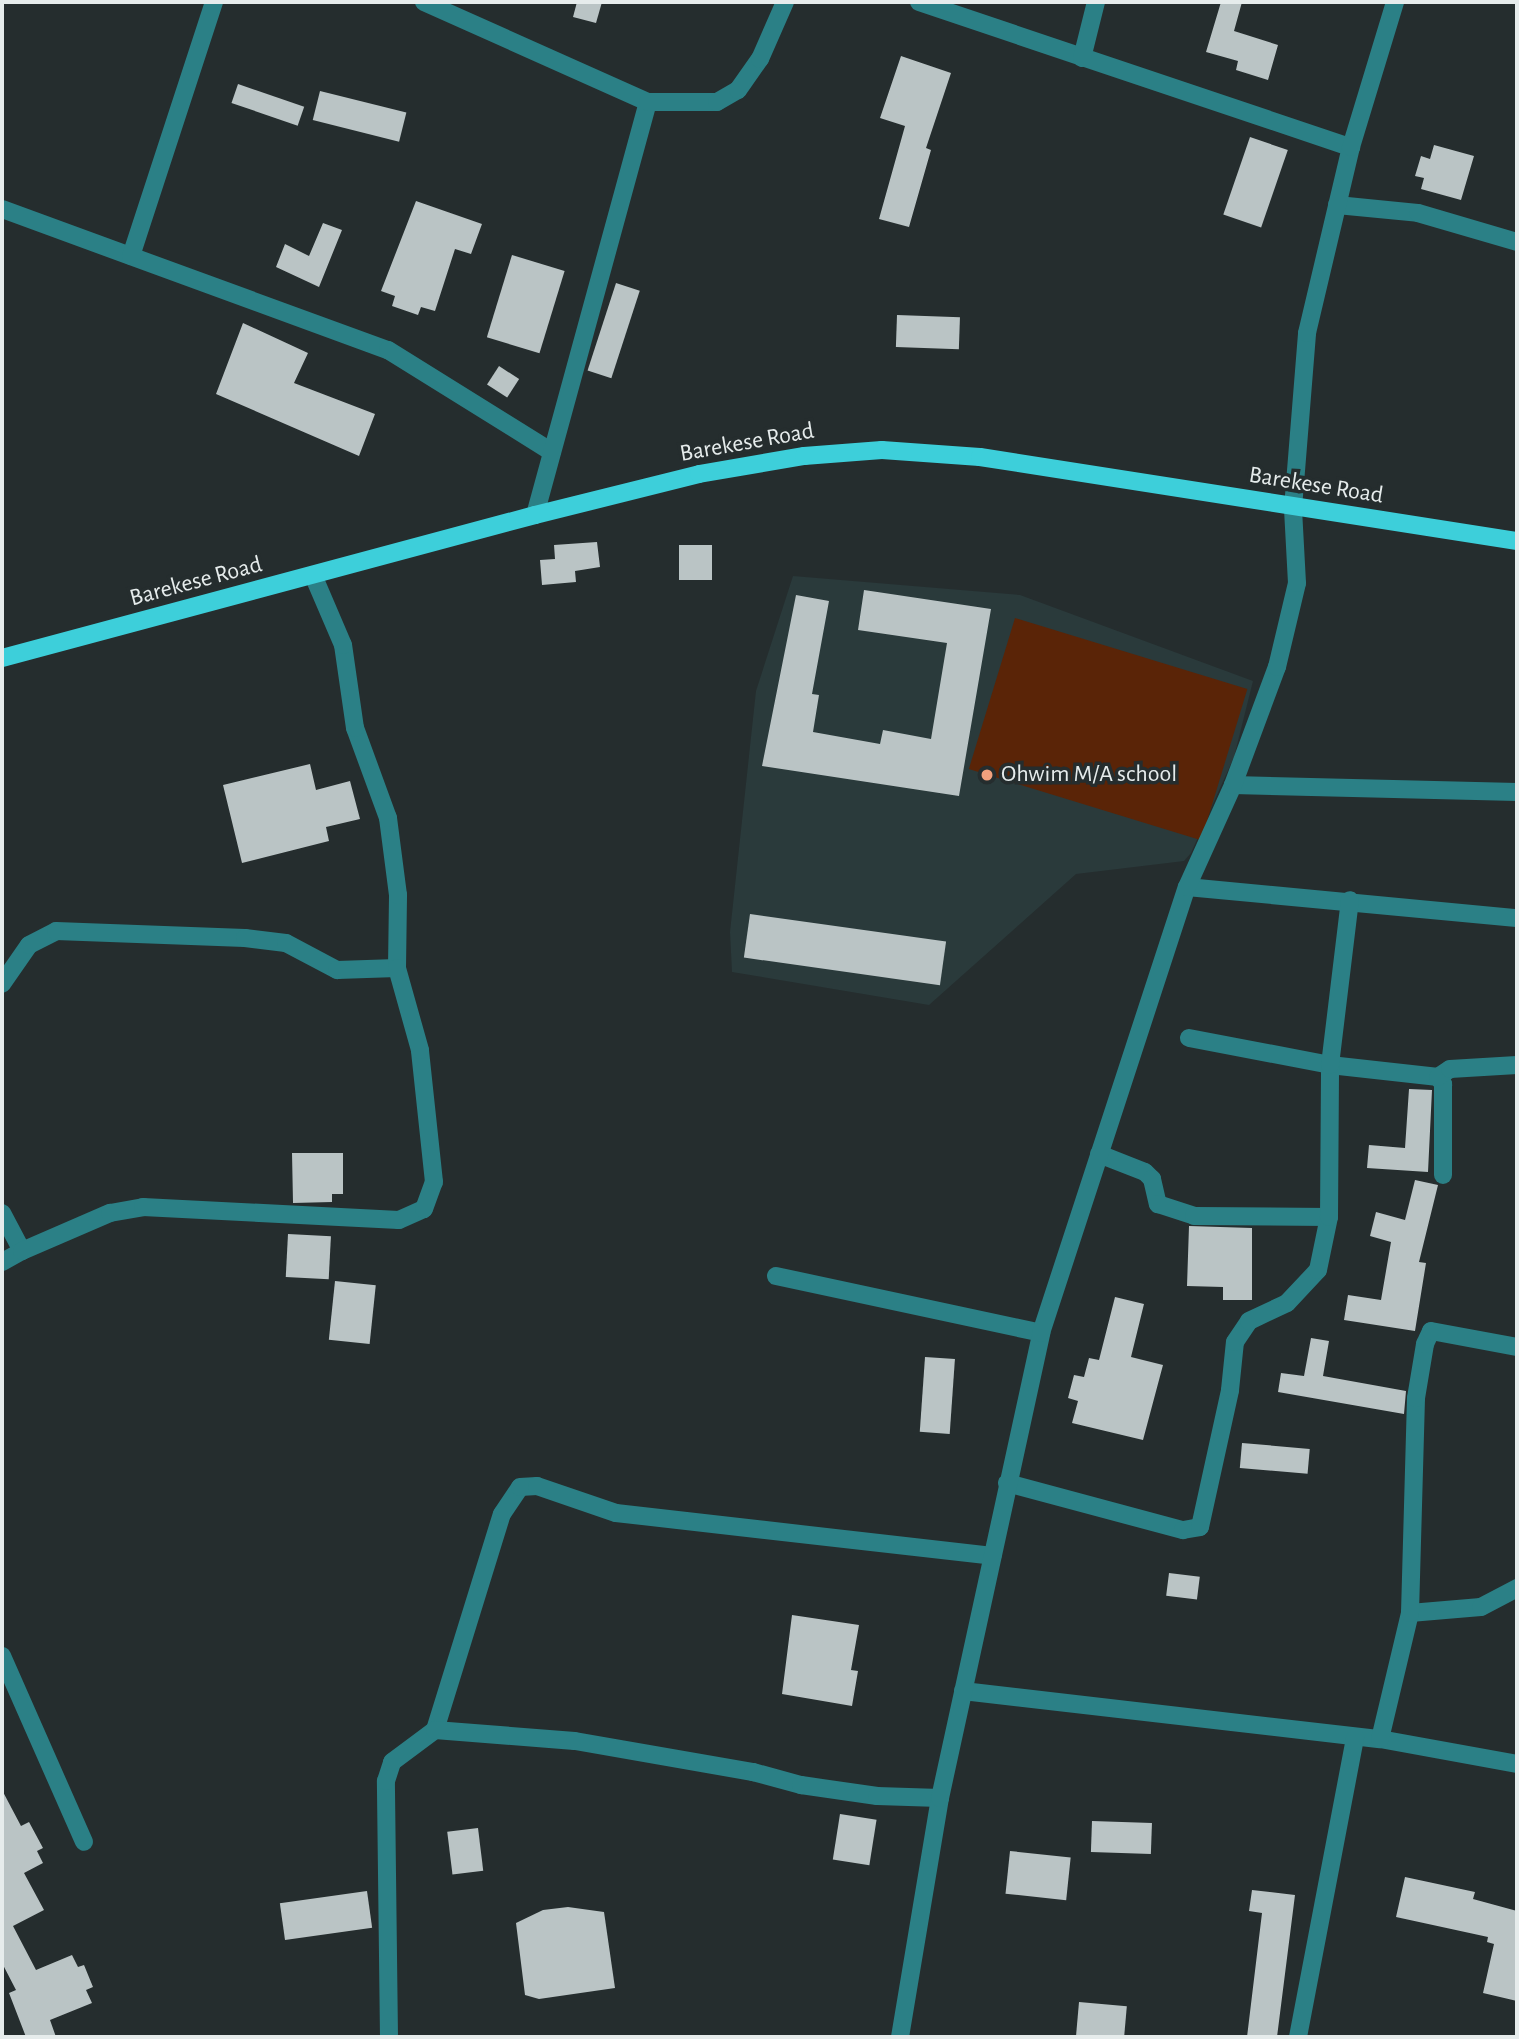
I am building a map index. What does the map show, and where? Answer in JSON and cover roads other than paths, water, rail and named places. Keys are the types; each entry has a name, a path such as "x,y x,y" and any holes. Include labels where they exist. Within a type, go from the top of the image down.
{"main road":[{"name":"Barekese Road","path":"2,659 535,515 699,474 804,456 882,450 1065,468 1293,508 1517,541"}],"street":[{"path":"131,256 214,2"},
{"path":"424,2 648,102 717,102 738,90 760,59 785,2"},
{"path":"919,2 1351,147"},
{"path":"1082,58 1097,2"},
{"path":"900,2037 940,1798 1041,1333 1187,887 1233,785 1277,667 1297,583 1293,508 1307,333 1351,147 1395,2"},
{"path":"535,515 648,102"},
{"path":"1337,205 1418,213 1517,242"},
{"path":"2,209 388,350 552,452"},
{"path":"2,1262 110,1213 143,1207 399,1220 424,1209 434,1182 420,1050 397,968 398,895 388,818 355,728 343,646 313,575"},
{"path":"1233,785 1517,792"},
{"path":"1187,887 1350,900 1517,918"},
{"path":"1007,1483 1183,1530 1200,1527 1230,1390 1235,1342 1249,1321 1287,1303 1318,1270 1329,1217 1330,1065 1350,900"},
{"path":"2,984 29,945 56,931 286,943 337,970 397,968"},
{"path":"1189,1038 1330,1065 1438,1077 1450,1069 1517,1065"},
{"path":"1438,1077 1443,1084 1443,1175"},
{"path":"1100,1154 1145,1172 1152,1179 1158,1204 1194,1216 1329,1217"},
{"path":"2,1213 22,1251"},
{"path":"776,1276 1041,1333"},
{"path":"1380,1739 1409,1612 1416,1398 1425,1344 1431,1331 1517,1347"},
{"path":"389,2037 386,1780 392,1762 435,1730 502,1514 520,1487 537,1486 617,1513 993,1556"},
{"path":"1409,1612 1481,1607 1517,1588"},
{"path":"2,1656 84,1842"},
{"path":"963,1691 1380,1739 1517,1764"},
{"path":"435,1730 575,1741 752,1772 801,1785 877,1796 940,1798"},
{"path":"1298,2037 1355,1737"}],"place":[{"name":"Ohwim M/A school","path":"987,775"}]}
